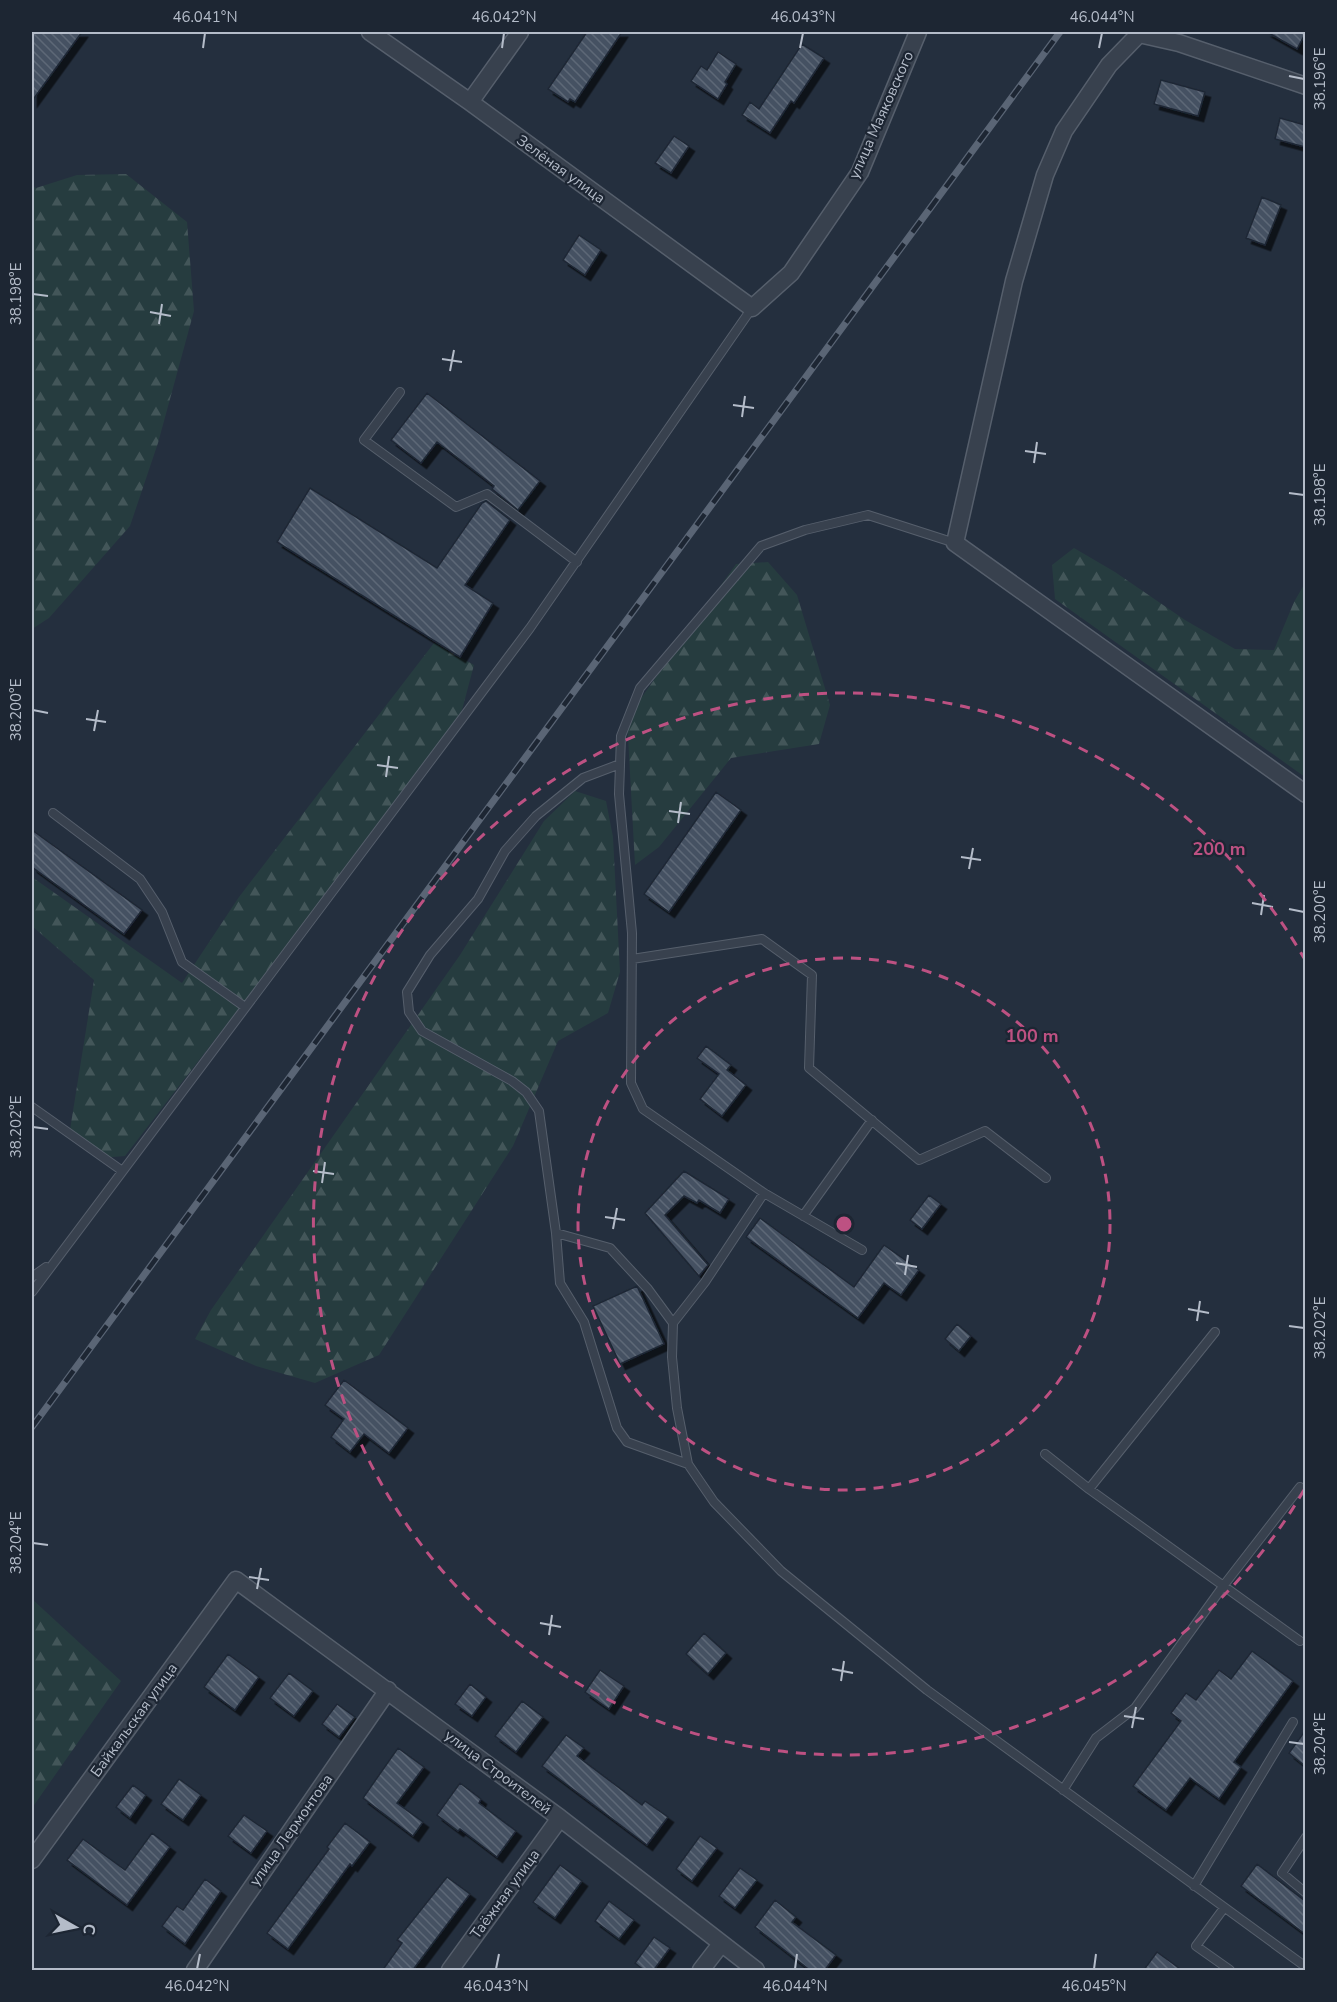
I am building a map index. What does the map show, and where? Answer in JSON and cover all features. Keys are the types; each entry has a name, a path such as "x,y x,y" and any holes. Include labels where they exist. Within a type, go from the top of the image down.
{"street":[{"name":"Зелёная улица","path":"370,32 470,102 752,308"},
{"path":"470,102 520,32"},
{"name":"улица Маяковского","path":"752,308 790,273 860,172 918,32"},
{"path":"1305,86 1179,43 1140,33 1124,47 1110,65 1064,131 1045,175 1014,281 956,543 1305,794"},
{"name":"улица Строителей","path":"236,1580 560,1818 756,1971"},
{"name":"Байкальская улица","path":"32,1860 236,1580"},
{"name":"улица Лермонтова","path":"195,1971 388,1690"},
{"name":"Таёжная улица","path":"450,1971 560,1818"},
{"path":"701,1971 721,1944"}],"lane":[{"path":"32,1292 472,708 577,562 752,308"},
{"path":"400,392 364,440 456,507 487,494 577,562"},
{"path":"862,1250 764,1193 643,1109 631,1083 632,933 619,794 621,736 640,688 761,546 805,530 868,515 956,543"},
{"path":"620,764 583,778 536,816 505,851 478,899 429,955 407,992 409,1012 422,1031 512,1081 526,1092 539,1111 556,1233 560,1283 584,1322 617,1428 627,1442 688,1464"},
{"path":"53,813 140,879 162,912 182,962 245,1007"},
{"path":"632,959 762,939 812,975 809,1068 919,1160 985,1131 1046,1178"},
{"path":"32,1107 122,1170"},
{"path":"803,1216 872,1120"},
{"path":"764,1193 705,1282 673,1323 672,1357 677,1408 688,1464 714,1502 781,1571 927,1690 1305,1967"},
{"path":"556,1233 610,1248 648,1289 673,1323"},
{"path":"32,1277 53,1263"},
{"path":"1089,1489 1215,1332"},
{"path":"1045,1454 1089,1489 1300,1641"},
{"path":"1063,1790 1096,1738 1135,1708 1224,1585 1300,1487"},
{"path":"1194,1886 1293,1722"},
{"path":"1305,1837 1282,1873 1305,1893"},
{"path":"1224,1908 1196,1946 1230,1971"}],"green space":[{"path":"126,174 187,222 194,311 158,443 130,526 49,618 32,629 32,186 36,188 77,175"},
{"path":"1074,548 1115,572 1185,620 1235,649 1274,650 1294,602 1305,583 1305,777 1055,599 1052,565"},
{"path":"768,562 797,595 830,705 819,744 731,758 659,847 635,865 627,718 736,564"},
{"path":"434,643 474,665 458,725 125,1156 101,1158 69,1136 94,980 32,926 32,877 182,983 239,897"},
{"path":"575,791 606,801 613,837 620,972 608,1013 558,1041 513,1146 379,1355 315,1383 256,1366 195,1339 211,1310 460,955 544,821"},
{"path":"32,1599 121,1681 32,1808"}],"building":[{"path":"32,32 82,32 32,101"},
{"path":"587,32 622,32 575,102 570,99 568,102 548,89"},
{"path":"1267,32 1305,32 1305,34 1297,49"},
{"path":"802,44 824,58 794,103 791,101 770,133 742,115 750,102 759,109"},
{"path":"718,52 736,64 718,99 691,81 701,66 707,70"},
{"path":"1161,80 1205,92 1198,116 1154,104"},
{"path":"1280,118 1305,125 1305,147 1275,139"},
{"path":"674,136 689,146 671,173 655,163"},
{"path":"1262,197 1281,205 1265,245 1246,238"},
{"path":"579,235 601,250 585,275 563,260"},
{"path":"427,393 540,481 518,510 492,489 494,486 437,442 421,463 391,440"},
{"path":"310,488 437,568 482,503 486,501 510,520 465,585 493,603 460,657 277,542"},
{"path":"716,792 741,810 669,912 644,894"},
{"path":"32,830 142,910 124,934 32,867"},
{"path":"706,1046 731,1065 727,1070 746,1085 722,1116 700,1099 719,1074 697,1058"},
{"path":"684,1171 729,1199 720,1213 699,1200 697,1203 684,1196 665,1215 708,1265 699,1276 645,1213"},
{"path":"929,1195 941,1204 922,1229 910,1220"},
{"path":"760,1218 854,1287 884,1245 919,1270 901,1295 884,1283 858,1318 746,1237"},
{"path":"637,1286 664,1344 620,1364 593,1306"},
{"path":"957,1324 971,1336 959,1351 945,1339"},
{"path":"344,1380 408,1428 389,1453 364,1434 350,1452 331,1437 344,1419 325,1405"},
{"path":"704,1633 726,1653 708,1674 686,1654"},
{"path":"1252,1651 1293,1681 1234,1762 1241,1767 1219,1799 1190,1778 1166,1810 1133,1786 1181,1721 1171,1713 1186,1693 1196,1700 1219,1670 1231,1679"},
{"path":"228,1654 259,1677 235,1710 204,1687"},
{"path":"600,1670 624,1686 609,1709 585,1692"},
{"path":"289,1673 313,1691 294,1716 270,1698"},
{"path":"470,1684 486,1697 472,1716 455,1704"},
{"path":"522,1701 543,1717 516,1752 495,1736"},
{"path":"337,1704 355,1717 339,1737 322,1724"},
{"path":"1305,1731 1305,1766 1289,1753"},
{"path":"566,1735 584,1748 577,1756 642,1805 645,1801 668,1817 647,1845 542,1766"},
{"path":"398,1748 424,1767 397,1803 423,1822 413,1836 363,1798"},
{"path":"179,1779 201,1795 183,1820 161,1804"},
{"path":"460,1783 481,1799 479,1803 516,1831 497,1857 437,1815"},
{"path":"133,1785 146,1795 130,1818 116,1807"},
{"path":"244,1815 267,1831 251,1853 228,1836"},
{"path":"345,1823 370,1842 352,1866 350,1864 288,1949 267,1933 329,1849 327,1847"},
{"path":"152,1833 170,1847 127,1905 67,1860 83,1839 125,1870"},
{"path":"700,1836 717,1848 692,1881 676,1869"},
{"path":"1257,1864 1305,1901 1305,1934 1241,1886"},
{"path":"560,1865 582,1881 555,1918 533,1902"},
{"path":"740,1868 757,1880 735,1908 719,1896"},
{"path":"447,1877 470,1894 412,1971 382,1971 402,1943 397,1940"},
{"path":"205,1879 221,1891 185,1944 162,1926 177,1906 183,1910"},
{"path":"775,1900 796,1917 792,1922 836,1955 824,1971 811,1971 755,1927"},
{"path":"609,1901 634,1920 619,1939 595,1921"},
{"path":"654,1937 670,1948 653,1971 645,1971 635,1963"},
{"path":"1157,1952 1183,1971 1143,1971"}],"railway":[{"path":"32,1427 1060,32"}]}
